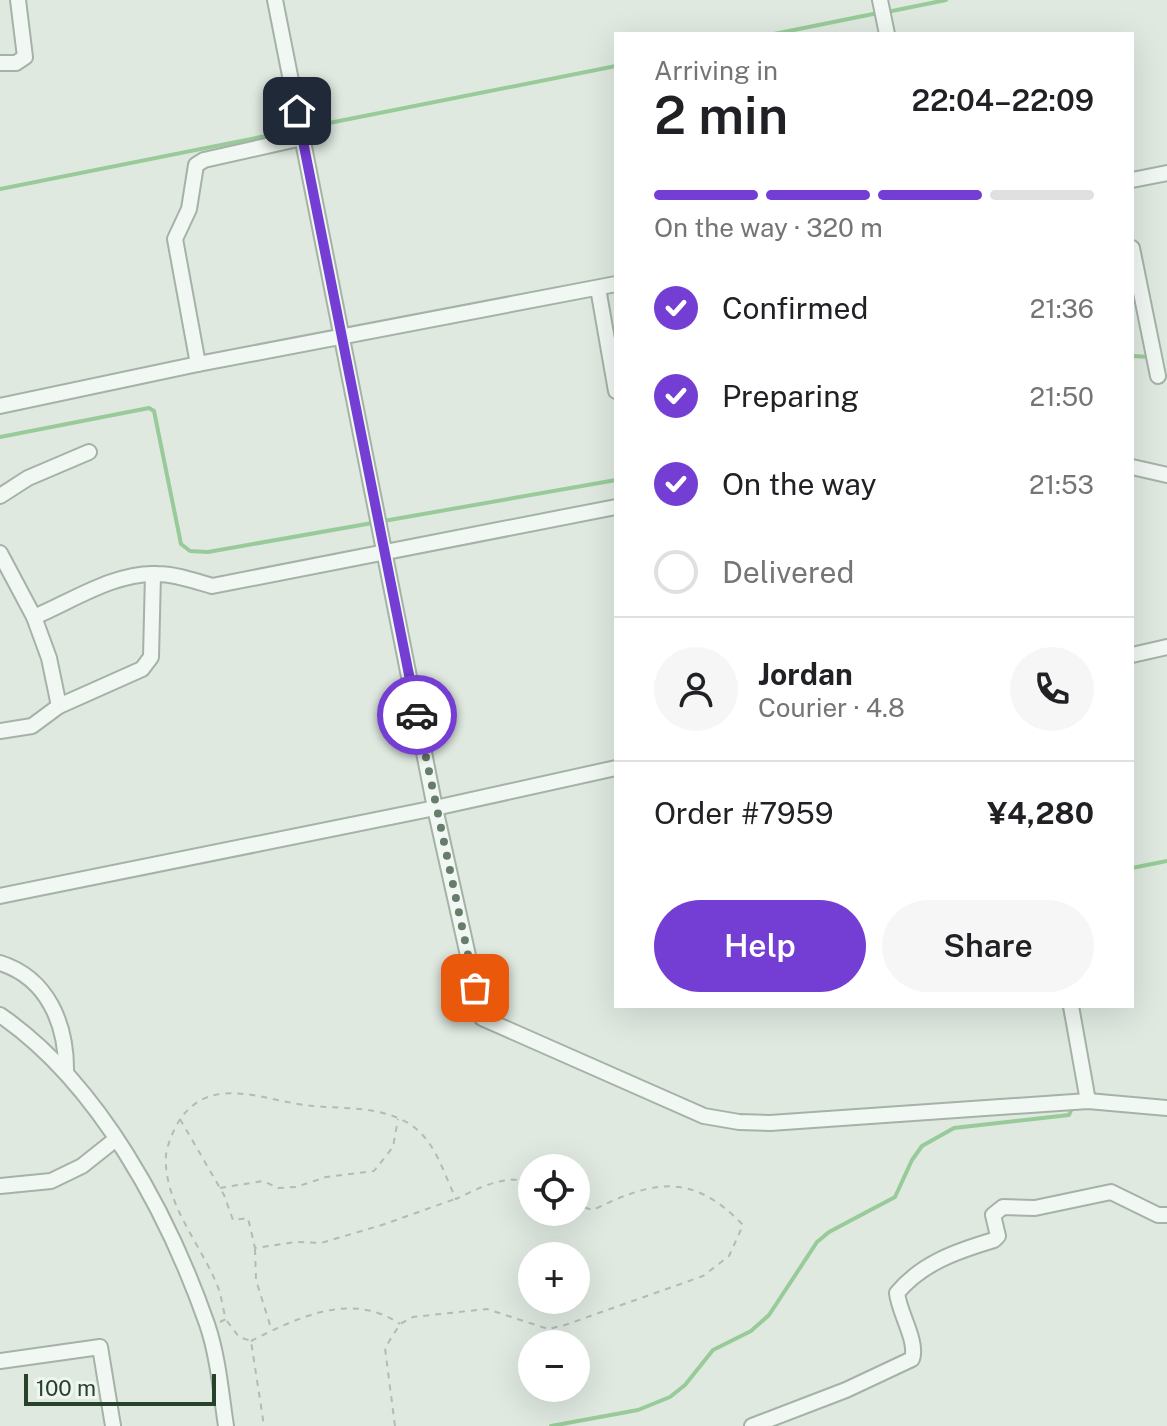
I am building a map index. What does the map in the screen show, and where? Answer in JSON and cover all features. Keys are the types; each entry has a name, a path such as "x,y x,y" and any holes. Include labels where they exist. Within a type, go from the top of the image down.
{"street":[{"path":"0,63 16,63 25,57 18,0"},
{"path":"275,0 435,808 482,1018 704,1116 739,1122 785,1122 1088,1101 1167,1108"},
{"path":"880,0 887,32"},
{"path":"198,364 175,239 189,209 196,165 204,160 302,138"},
{"path":"1134,180 1167,173"},
{"path":"1134,258 1158,376"},
{"path":"0,406 341,335 614,284"},
{"path":"598,288 614,380"},
{"path":"0,496 28,478 89,452"},
{"path":"1134,467 1167,475"},
{"path":"34,617 114,581 153,574 212,586 614,507"},
{"path":"0,553 34,617 49,658 59,706"},
{"path":"0,731 32,726 59,706 142,669 151,657 153,574"},
{"path":"1134,655 1167,647"},
{"path":"0,896 614,768"},
{"path":"0,963 28,974 45,991 55,1015 66,1059 66,1073"},
{"path":"1071,1008 1088,1101"},
{"path":"0,1015 44,1049 66,1073 137,1170 208,1327 226,1426"},
{"path":"0,1186 51,1181 82,1166 116,1139"},
{"path":"752,1426 846,1390 912,1359 915,1351 898,1310 897,1293 912,1275 957,1251 994,1240 998,1236 993,1215 1003,1207 1035,1208 1111,1192 1158,1215 1167,1215"},
{"path":"0,1361 100,1347 113,1426"}],"path":[{"path":"400,1324 381,1311 334,1308 272,1330 251,1341 239,1337 226,1319 218,1289 171,1194 166,1154 180,1119 191,1104 216,1094 240,1091 275,1101 371,1110 411,1125 432,1145 456,1199"},
{"path":"220,1188 263,1181 278,1188 296,1187 326,1177 374,1171 393,1147 398,1118"},
{"path":"180,1119 220,1188 233,1220 248,1218 255,1248 256,1280 272,1330"},
{"path":"255,1248 296,1242 321,1243 456,1199 487,1184 518,1179"},
{"path":"395,1426 385,1348 400,1324 413,1317 487,1309 548,1329 565,1325 703,1276 729,1256 743,1225 721,1202 667,1184 641,1188 590,1209"},
{"path":"208,1327 226,1319"},
{"path":"251,1341 264,1426"}],"waterway":[{"path":"887,12 946,0"},
{"path":"784,32 878,13"},
{"path":"304,128 614,66"},
{"path":"0,189 296,130"},
{"path":"1134,356 1150,357"},
{"path":"0,437 149,408 154,411 181,544 190,551 208,552 614,480"},
{"path":"1134,868 1167,861"},
{"path":"1064,1008 1066,1018"},
{"path":"551,1426 638,1410 670,1397 685,1385 713,1350 751,1331 769,1315 817,1242 829,1232 895,1197 922,1146 954,1128 1069,1115 1074,1104"}],"way so far":[{"path":"417,715 475,988"}],"route":[{"path":"297,111 417,715"}]}
